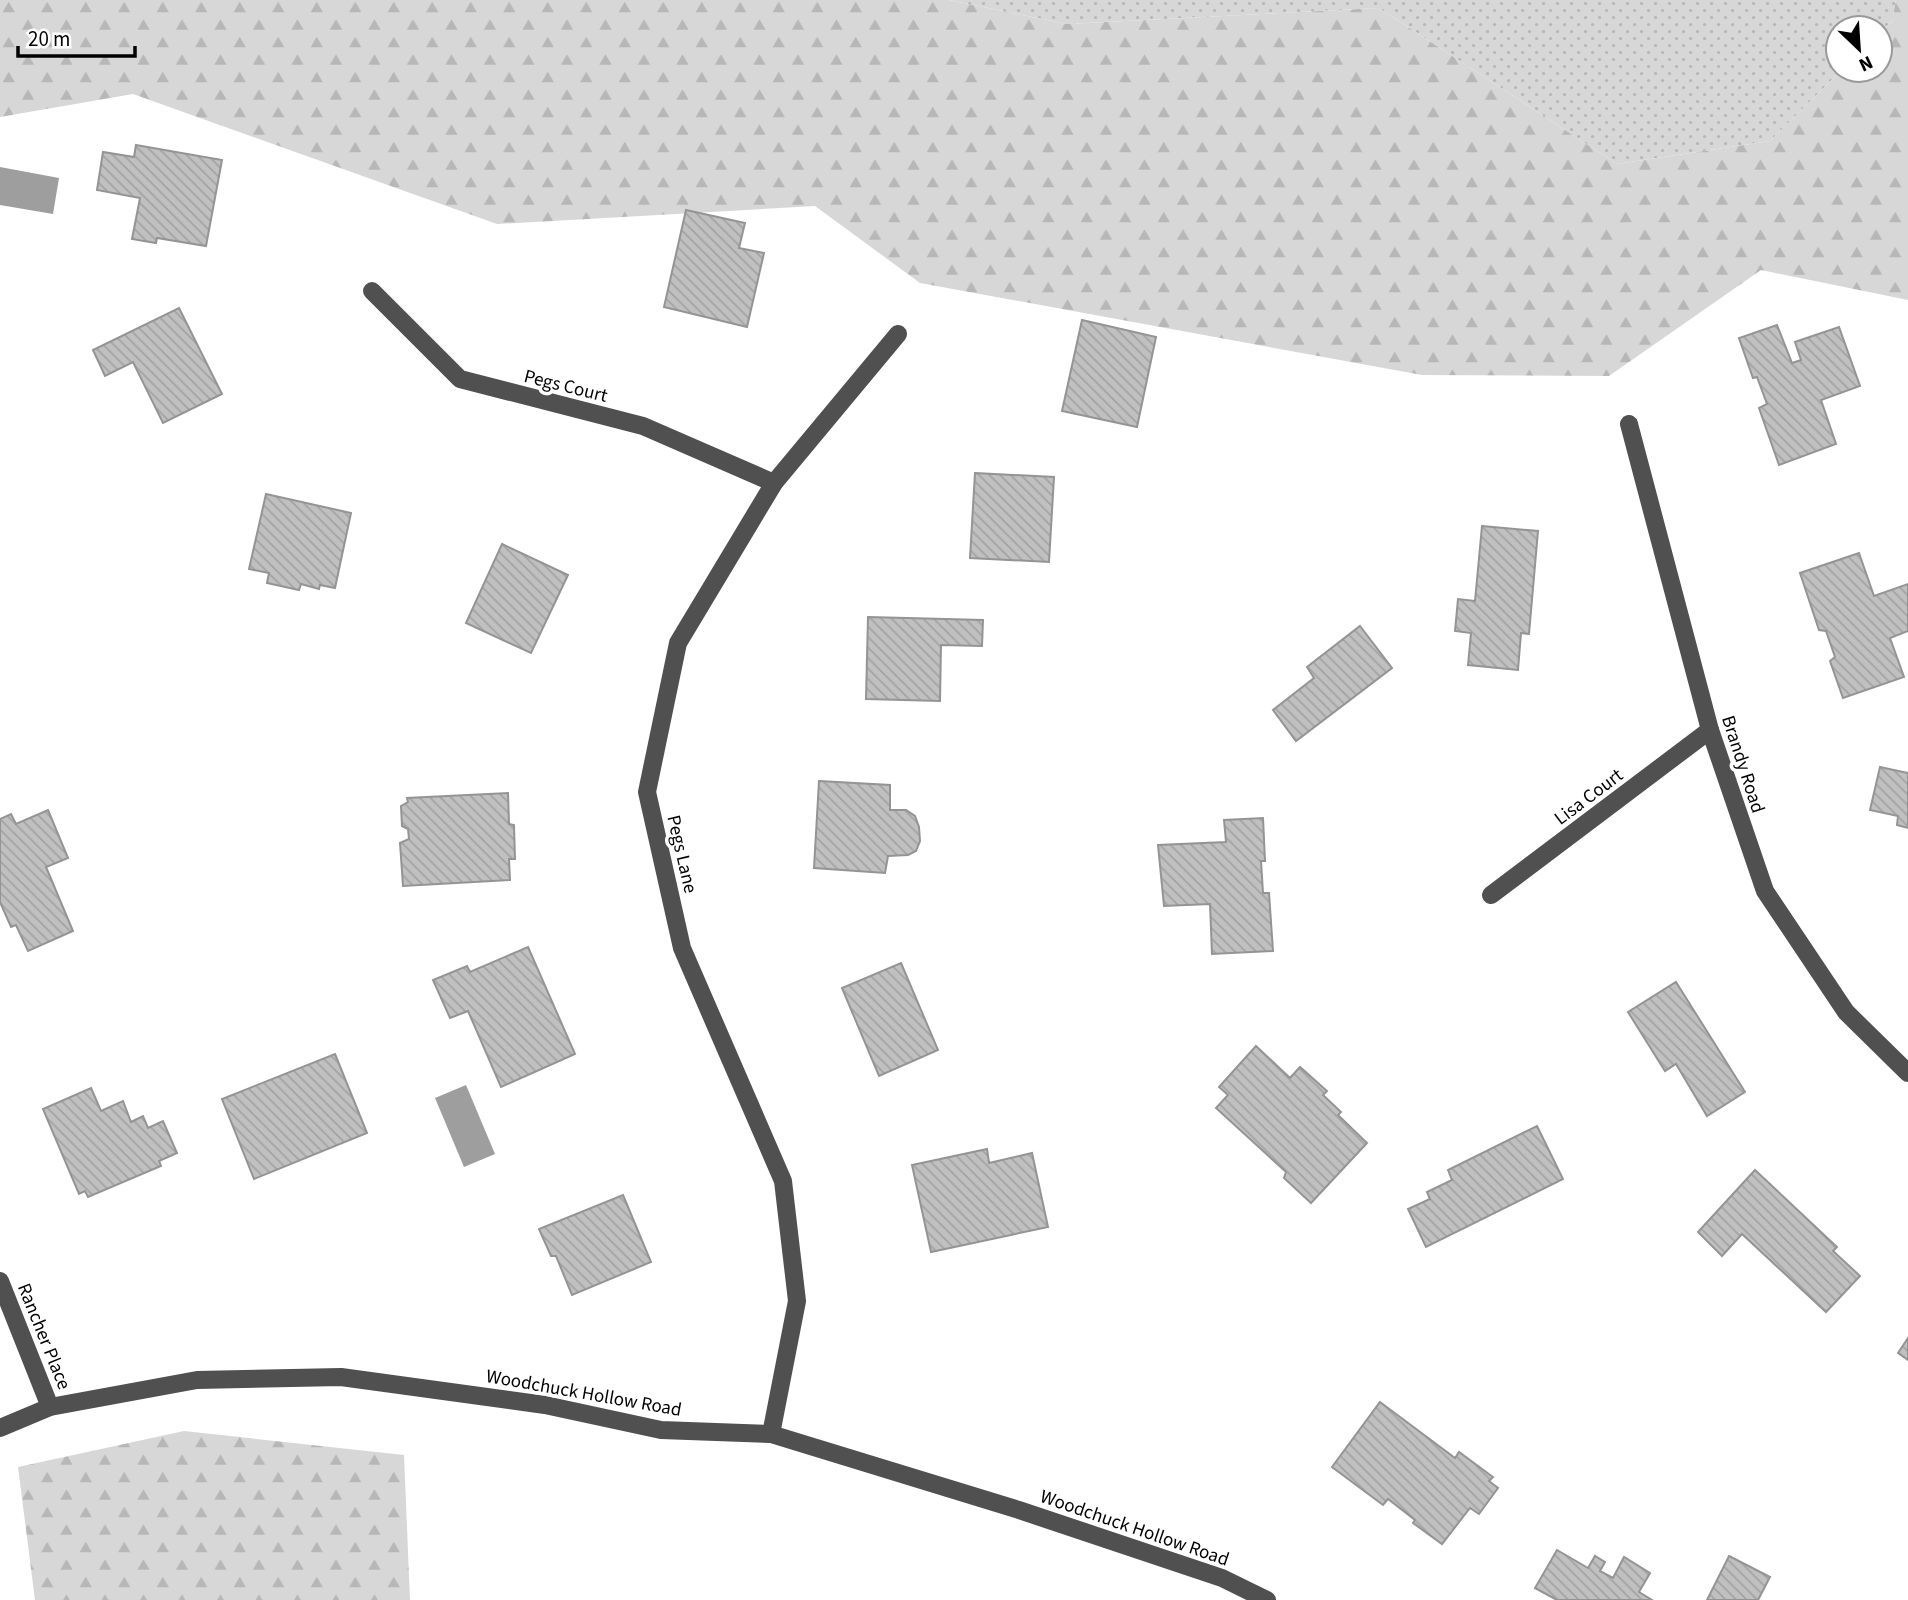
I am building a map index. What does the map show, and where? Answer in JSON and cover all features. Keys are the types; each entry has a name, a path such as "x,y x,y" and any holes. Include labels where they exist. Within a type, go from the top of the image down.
{"street":[{"name":"Pegs Court","path":"372,291 460,379 643,426 774,483"},
{"name":"Pegs Lane","path":"771,1434 797,1301 783,1181 682,947 647,792 678,643 774,483 898,334"},
{"name":"Brandy Road","path":"1629,424 1710,730 1765,891 1846,1012 1908,1073"},
{"name":"Lisa Court","path":"1490,895 1710,730"},
{"name":"Rancher Place","path":"0,1280 50,1407"},
{"name":"Woodchuck Hollow Road","path":"0,1428 50,1407 197,1380 341,1377 545,1405 661,1430 771,1434 1045,1518 1222,1578 1267,1600"}],"green space":[{"path":"0,0 949,0 1067,24 1379,8 1617,164 1770,141 1828,84 1894,84 1893,14 1896,0 1908,0 1908,300 1761,270 1609,376 1422,375 920,283 815,206 497,224 133,94 0,117"},
{"path":"949,0 1896,0 1893,14 1824,14 1824,84 1828,84 1770,141 1617,164 1379,8 1067,24"},
{"path":"184,1431 404,1455 410,1600 35,1600 18,1467"}],"shaded area":[{"path":"0,167 59,178 53,214 0,205"},
{"path":"466,1085 495,1154 464,1167 435,1098"}],"building":[{"path":"136,145 222,160 206,246 157,238 156,243 132,239 140,198 97,190 103,152 134,157"},
{"path":"686,210 745,223 739,248 764,253 747,327 664,307"},
{"path":"179,308 222,394 163,423 133,362 105,376 93,350"},
{"path":"1082,320 1156,337 1137,427 1062,411"},
{"path":"1777,325 1792,363 1801,360 1795,342 1839,327 1860,386 1821,400 1836,444 1779,465 1759,408 1767,404 1757,377 1753,378 1739,338"},
{"path":"975,473 1054,477 1049,562 970,558"},
{"path":"266,494 351,513 335,588 320,585 319,589 301,584 299,590 267,583 269,573 249,569"},
{"path":"1482,526 1538,531 1529,634 1521,633 1518,670 1468,665 1471,633 1455,631 1458,599 1475,601"},
{"path":"502,544 568,575 531,653 466,623"},
{"path":"1859,553 1874,596 1908,584 1908,631 1890,638 1904,677 1843,698 1830,661 1835,657 1826,631 1819,630 1800,573"},
{"path":"868,617 983,620 982,646 941,645 940,701 866,699"},
{"path":"1360,626 1392,668 1296,741 1273,710 1314,678 1307,667"},
{"path":"1880,767 1908,773 1908,828 1897,825 1898,816 1870,810"},
{"path":"819,781 890,785 890,810 906,810 915,816 920,841 916,851 908,855 888,856 885,873 814,868"},
{"path":"508,793 509,824 514,825 515,859 509,859 510,880 403,886 400,843 409,839 408,829 402,826 401,806 408,802 407,798"},
{"path":"48,810 68,858 46,867 73,931 28,951 16,925 11,927 0,902 0,819 11,814 16,824"},
{"path":"1263,818 1263,893 1269,893 1273,951 1212,954 1210,904 1164,906 1158,845 1226,842 1224,820"},
{"path":"528,947 575,1054 501,1087 468,1011 450,1018 433,980 467,966 470,972"},
{"path":"901,963 938,1050 879,1076 842,988"},
{"path":"1676,982 1745,1092 1707,1116 1676,1064 1665,1071 1628,1012"},
{"path":"1256,1046 1290,1078 1300,1067 1327,1091 1323,1095 1341,1112 1338,1115 1367,1143 1311,1203 1284,1178 1286,1172 1216,1108 1228,1095 1219,1087"},
{"path":"335,1054 367,1133 254,1179 222,1099"},
{"path":"91,1088 101,1111 123,1101 131,1122 143,1116 148,1128 163,1121 177,1153 159,1161 161,1166 88,1197 85,1191 79,1194 43,1109"},
{"path":"1537,1126 1563,1179 1426,1247 1408,1209 1430,1199 1427,1192 1452,1180 1448,1170"},
{"path":"987,1149 989,1163 1032,1153 1048,1227 931,1252 912,1165"},
{"path":"1755,1170 1837,1247 1833,1251 1860,1276 1826,1312 1742,1234 1722,1256 1698,1232"},
{"path":"623,1195 651,1262 572,1295 556,1256 551,1256 539,1229"},
{"path":"1908,1338 1908,1360 1898,1353"},
{"path":"1380,1402 1455,1458 1459,1452 1493,1477 1489,1481 1498,1488 1479,1514 1470,1508 1442,1544 1413,1523 1415,1520 1388,1499 1383,1505 1332,1467"},
{"path":"1557,1550 1588,1568 1595,1556 1605,1562 1600,1571 1613,1578 1624,1557 1650,1573 1639,1592 1652,1600 1557,1600 1535,1588"},
{"path":"1729,1556 1770,1577 1758,1600 1707,1600"}]}
